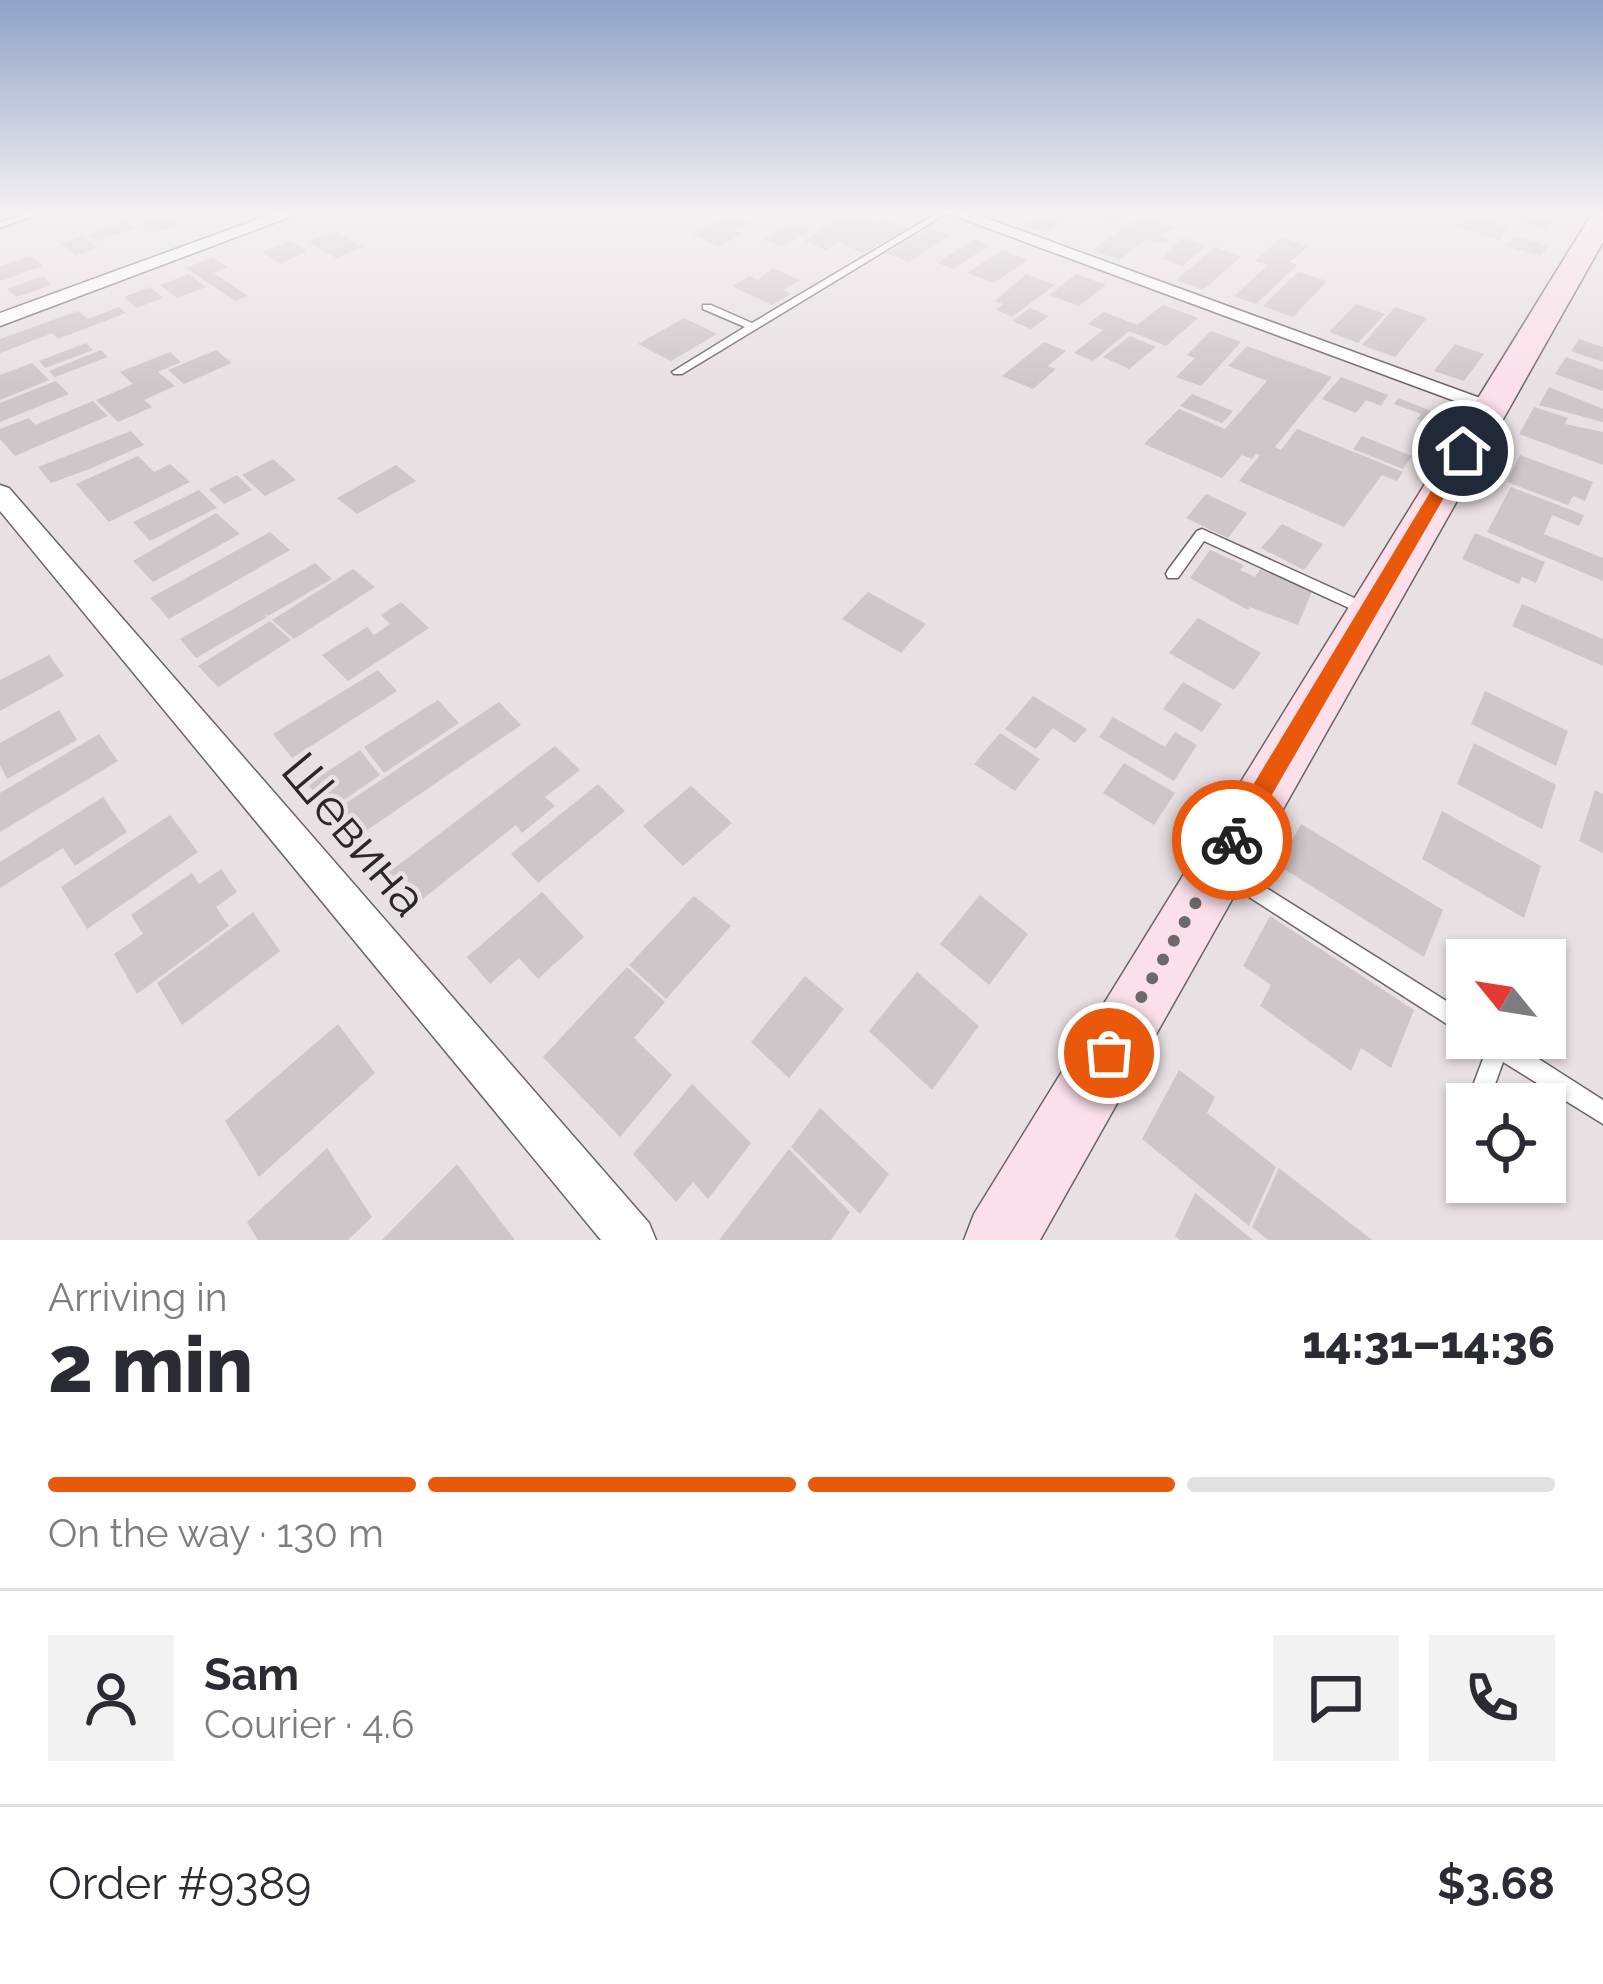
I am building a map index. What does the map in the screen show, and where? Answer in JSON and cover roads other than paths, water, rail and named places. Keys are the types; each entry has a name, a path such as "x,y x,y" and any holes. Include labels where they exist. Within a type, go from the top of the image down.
{"street":[{"path":"0,320 136,270"},
{"path":"1110,270 1490,406"},
{"path":"1000,1240 1572,270"},
{"name":"Шевина","path":"0,494 632,1240"}],"lane":[{"path":"678,372 850,270"},
{"path":"707,307 753,327"},
{"path":"1173,574 1202,534 1370,611"},
{"path":"1217,866 1446,1013"},
{"path":"1519,1059 1603,1113"}]}
